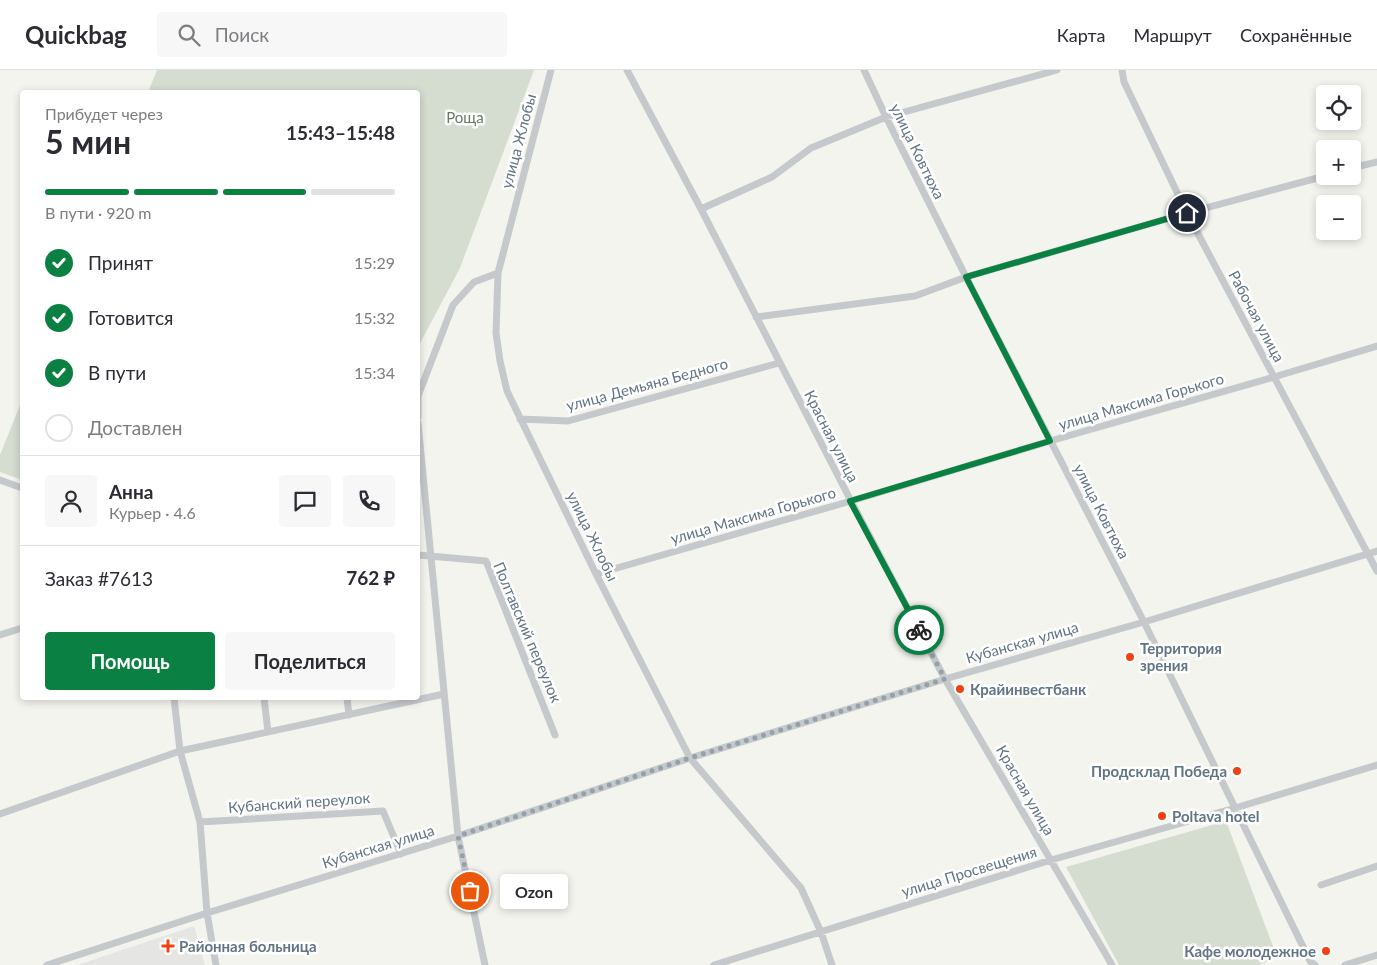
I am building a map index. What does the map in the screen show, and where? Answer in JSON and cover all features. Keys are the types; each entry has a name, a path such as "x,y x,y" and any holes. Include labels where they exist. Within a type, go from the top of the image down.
{"street":[{"name":"улица Жлобы","path":"551,70 498,272 496,333 507,391 596,574 690,758 801,888 821,932 832,965"},
{"name":"Красная улица","path":"627,70 850,501 945,679 1112,965"},
{"name":"улица Ковтюха","path":"864,70 966,277 1144,622 1310,960 1315,965"},
{"path":"701,210 772,177 811,148 886,117 1057,70"},
{"name":"Рабочая улица","path":"1122,70 1124,82 1187,213 1377,571"},
{"path":"1361,166 1377,162"},
{"path":"756,317 915,296 966,277 1187,213 1316,178"},
{"path":"420,391 453,305 474,282 498,272"},
{"name":"улица Максима Горького","path":"596,574 1050,441 1274,378 1377,346"},
{"name":"улица Демьяна Бедного","path":"520,419 568,421 779,363"},
{"path":"420,445 458,836 485,965"},
{"path":"0,480 20,487"},
{"name":"Кубанская улица","path":"47,965 207,913 458,836 690,758 945,679 1144,622 1377,551"},
{"path":"420,555 430,555"},
{"name":"Полтавский переулок","path":"430,555 486,561 556,735"},
{"path":"0,635 20,629"},
{"path":"420,699 444,694"},
{"path":"174,700 180,751 200,822 207,913 216,965"},
{"path":"264,700 268,732"},
{"path":"347,700 349,715"},
{"path":"0,814 180,751 417,700"},
{"name":"улица Просвещения","path":"714,965 1051,860 1235,808 1377,765"},
{"name":"Кубанский переулок","path":"200,822 383,810 401,854"},
{"path":"1321,885 1377,866"},
{"path":"1344,965 1377,955"}],"shaded area":[{"name":"Районная больница","path":"194,926 205,965 77,965"}],"green space":[{"name":"Роща","path":"157,70 534,70 460,268 420,343 420,90 149,90"},
{"path":"20,405 20,479 0,472 0,455"},
{"path":"1226,821 1277,957 1259,965 1119,965 1066,867"}],"way so far":[{"path":"470,891 458,836 690,758 945,679 919,630"}],"place":[{"name":"Территория зрения","path":"1130,657"},
{"name":"Крайинвестбанк","path":"960,689"},
{"name":"Продсклад Победа","path":"1237,771"},
{"name":"Poltava hotel","path":"1162,816"},
{"name":"Ozon","path":"470,891"},
{"name":"Районная больница","path":"168,946"},
{"name":"Кафе молодежное","path":"1326,951"}],"route":[{"path":"919,630 850,501 1050,441 966,277 1187,213"}]}
